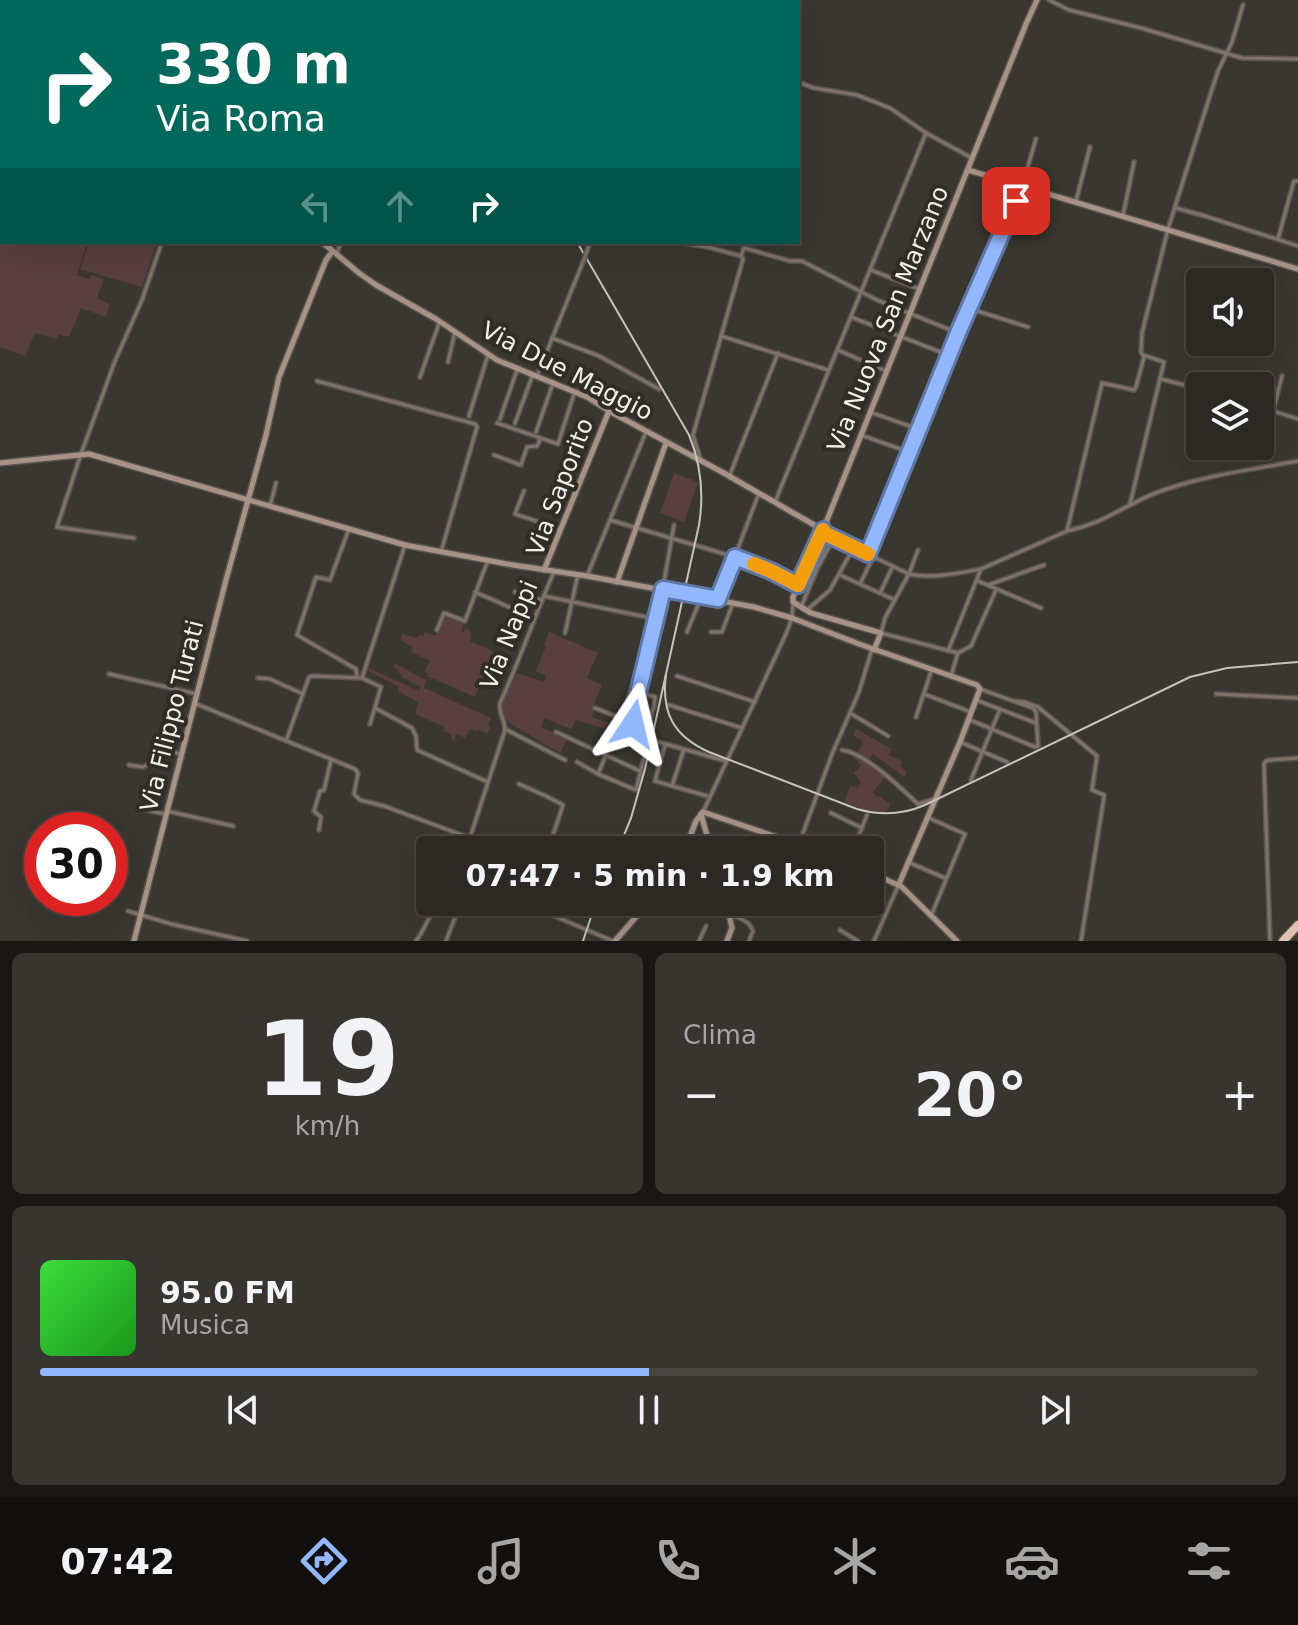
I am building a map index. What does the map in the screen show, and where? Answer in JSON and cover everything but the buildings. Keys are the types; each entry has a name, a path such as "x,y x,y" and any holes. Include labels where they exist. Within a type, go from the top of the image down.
{"highway":[{"path":"1283,941 1298,925"}],"main road":[{"name":"Via Nuova San Marzano","path":"793,602 1037,0"},
{"path":"968,170 1298,269"},
{"name":"Via Due Maggio","path":"324,244 376,285 411,303 497,360 575,392 823,530"},
{"name":"Via Filippo Turati","path":"134,941 284,361 324,266 334,253"},
{"name":"Via Saporito","path":"609,411 544,570 718,599 792,618 977,685 980,689"},
{"path":"617,582 666,443"},
{"path":"0,463 89,454 405,545 544,570"},
{"path":"793,602 828,618 881,633 873,649"},
{"path":"899,884 980,689"},
{"path":"702,815 772,836"},
{"path":"690,836 702,815"},
{"path":"702,815 707,836"},
{"path":"884,878 899,884 957,941"},
{"path":"614,941 636,916"},
{"path":"727,941 732,928 729,916"}],"street":[{"path":"1049,0 1069,10 1226,54 1248,58 1298,59"},
{"path":"1067,531 1102,383 1134,390 1144,357 1141,352 1142,333 1168,229 1243,5"},
{"path":"800,83 875,102 972,158"},
{"path":"775,502 926,133"},
{"path":"860,584 918,429 1022,186 1036,139"},
{"path":"1076,201 1090,147"},
{"path":"1123,215 1134,162"},
{"path":"1278,239 1294,181 1298,181"},
{"path":"1174,208 1298,246"},
{"path":"134,538 57,527 115,361 142,300 161,244"},
{"path":"334,253 340,244"},
{"path":"515,423 589,244"},
{"path":"690,244 741,256"},
{"path":"701,461 693,435 744,248 790,261 802,261 861,293 958,333"},
{"path":"871,270 919,289"},
{"path":"969,309 1028,327"},
{"path":"851,317 950,356"},
{"path":"420,377 440,321"},
{"path":"448,362 455,332"},
{"path":"721,336 830,371"},
{"path":"552,338 599,356 659,389"},
{"path":"838,350 886,371"},
{"path":"729,477 778,353"},
{"path":"469,416 488,354"},
{"path":"1129,506 1164,362 1143,355"},
{"path":"518,368 498,421 558,444 575,392"},
{"path":"1274,407 1282,376"},
{"path":"1160,378 1186,385"},
{"path":"317,381 475,424 477,427 441,552"},
{"path":"536,432 553,383"},
{"path":"1274,411 1298,419"},
{"path":"870,412 918,429"},
{"path":"587,576 646,432"},
{"path":"861,435 909,452"},
{"path":"494,455 521,465 527,447 537,446 541,438"},
{"path":"823,530 909,574 931,575 981,569 1067,531 1100,522 1153,494 1200,479 1298,461"},
{"path":"270,506 276,483"},
{"path":"524,491 515,514 560,529"},
{"path":"718,599 759,493"},
{"path":"610,520 735,557 798,585"},
{"path":"646,738 635,729 632,719 663,589 674,525"},
{"path":"349,529 330,580 316,577 297,635 356,669 359,678"},
{"path":"804,609 818,567 834,538"},
{"path":"359,678 405,545"},
{"path":"804,609 830,590 854,547"},
{"path":"918,550 885,618 881,633 958,653 971,646 996,590"},
{"path":"437,630 444,613 465,621 488,560"},
{"path":"987,585 1044,565"},
{"path":"880,593 893,566"},
{"path":"948,651 981,569"},
{"name":"Via Nappi","path":"471,836 505,729 500,703 554,572"},
{"path":"565,633 578,574"},
{"path":"839,574 895,600"},
{"path":"977,581 1041,608"},
{"path":"475,592 535,618"},
{"path":"515,592 656,619"},
{"path":"687,632 701,597"},
{"path":"702,815 792,618 793,602"},
{"path":"711,632 722,632 733,603"},
{"path":"802,836 873,649"},
{"path":"951,676 958,653"},
{"path":"916,717 932,669"},
{"path":"644,670 633,686 620,718 619,724 623,730 726,761"},
{"path":"109,674 197,694"},
{"path":"286,742 311,676 359,678 381,687 370,724"},
{"path":"677,676 755,702"},
{"path":"258,678 270,679 303,694"},
{"path":"968,720 1038,746 1036,712 1033,708 980,689"},
{"path":"577,762 636,790 655,697 638,692"},
{"path":"924,694 971,712"},
{"path":"1216,694 1298,698"},
{"path":"976,700 1037,723"},
{"path":"1014,701 1038,707 1097,756 1092,790 1104,797 1081,941"},
{"path":"194,703 358,772 354,794 357,799 465,836"},
{"path":"669,705 742,728"},
{"path":"375,708 412,728 417,750 488,782"},
{"path":"595,708 620,718"},
{"path":"971,780 1000,709"},
{"path":"850,713 888,736"},
{"path":"505,729 565,760"},
{"path":"556,732 641,771"},
{"path":"960,742 1007,762"},
{"path":"665,745 655,781 709,796"},
{"path":"129,765 143,767 155,760 163,749 181,754"},
{"path":"672,786 684,749"},
{"path":"842,750 855,753 918,804 935,798"},
{"path":"598,774 606,755"},
{"path":"1270,941 1264,764 1270,760 1298,758"},
{"path":"319,830 321,817 314,811 320,791 324,790 331,760"},
{"path":"519,784 563,805 553,836"},
{"path":"142,809 233,826"},
{"path":"831,813 862,828"},
{"path":"859,836 867,815"},
{"path":"927,817 965,834 931,916"},
{"path":"908,862 945,878"},
{"path":"874,941 899,884"},
{"path":"128,911 247,941"},
{"path":"416,941 430,916"},
{"path":"446,941 456,916"},
{"path":"553,916 614,941"},
{"path":"735,916 751,926 753,931 749,941"},
{"path":"699,941 706,926"},
{"path":"840,930 858,941"}],"shaded area":[{"path":"0,244 86,244 77,275 104,279 97,298 110,305 106,317 81,308 69,337 59,334 56,339 35,333 25,356 0,347"},
{"path":"88,244 156,244 142,287 80,269"},
{"path":"674,473 698,482 684,522 660,513"},
{"path":"446,615 464,622 461,631 464,632 465,628 471,631 470,641 495,652 475,697 427,676 429,674 424,671 430,661 411,652 413,647 400,640 402,634 417,638 425,632 435,636"},
{"path":"549,632 598,653 587,678 602,685 592,717 611,727 610,730 576,720 571,729 544,718 541,727 567,739 560,753 509,723 503,710 504,698 517,673 544,682 546,676 536,671"},
{"path":"396,664 426,680 424,688 491,718 487,734 470,729 465,738 457,734 453,741 450,733 443,731 444,727 415,714 418,702 398,691 399,687 368,671 369,668 419,691 421,687 403,678 392,667"},
{"path":"856,729 892,749 889,755 902,761 900,766 907,772 904,777 873,754 868,763 885,777 873,792 890,804 886,813 864,810 844,802 850,786 858,788 861,782 854,773 861,765 851,754 861,755 858,752 863,742 853,735"}],"railway":[{"path":"578,244 689,435 699,468 701,491 699,525 645,769 624,836"},
{"path":"666,674 666,700 672,721 697,746 857,809 891,813 925,805 1190,677 1227,668 1298,662"},
{"path":"583,941 591,916"}],"slow traffic":[{"path":"754,564 798,585 823,530 868,554"}],"route":[{"path":"633,724 663,589 718,599 735,557 798,585 823,530 868,554 958,333 1016,201"}]}
